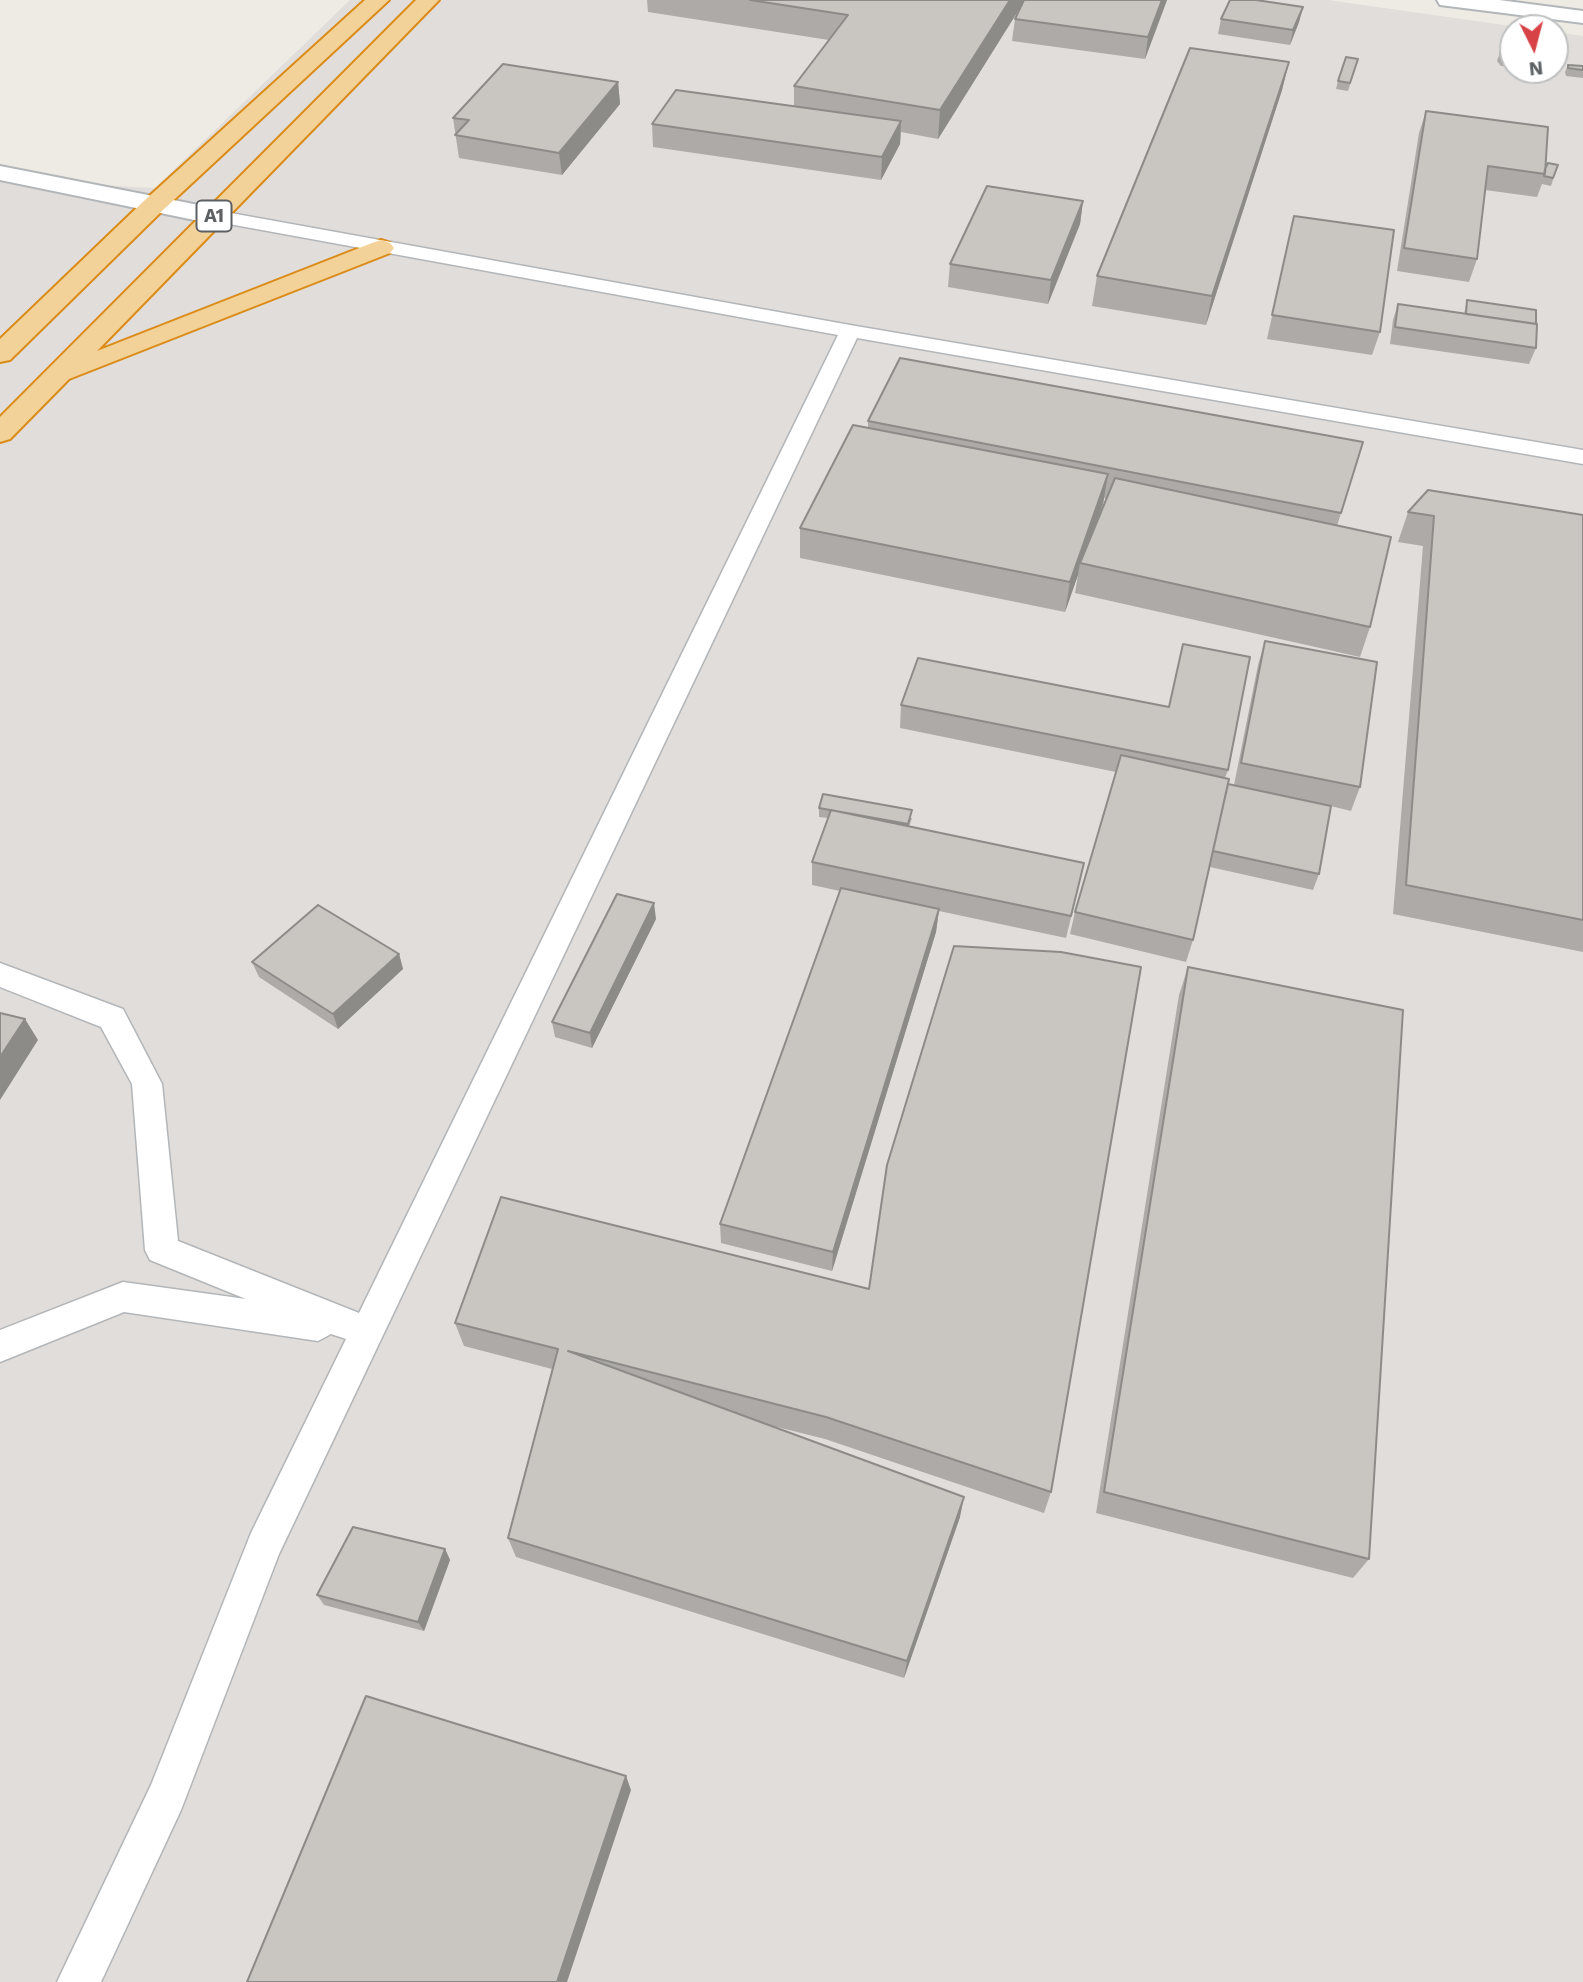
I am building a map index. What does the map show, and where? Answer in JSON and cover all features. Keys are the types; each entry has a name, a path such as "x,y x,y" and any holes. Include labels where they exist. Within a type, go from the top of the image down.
{"highway":[{"name":"A1","path":"0,354 154,205 378,0"},
{"name":"A1","path":"0,433 428,0"},
{"path":"59,376 381,248"}],"street":[{"path":"1448,0 1583,17"},
{"path":"0,173 214,216"}],"lane":[{"path":"214,216 850,331 1583,457"},
{"path":"79,1982 167,1796 264,1546 850,331"},
{"path":"0,975 112,1018 147,1084 162,1250 367,1332"},
{"path":"0,1346 123,1297 367,1332"}],"shaded area":[{"path":"350,0 1328,0 1499,24 1499,84 1569,84 1569,34 1583,36 1583,1982 0,1982 0,180 155,188"}],"building":[{"path":"750,0 1010,0 940,110 794,86 848,15"},
{"path":"1024,0 1162,0 1148,37 1015,19"},
{"path":"1230,0 1256,0 1303,7 1293,30 1221,19"},
{"path":"1190,48 1289,62 1212,296 1097,276"},
{"path":"1346,57 1358,59 1350,83 1338,81"},
{"path":"503,64 618,82 559,153 455,135 469,120 453,118"},
{"path":"1569,65 1583,66 1583,70 1569,68"},
{"path":"676,90 901,121 882,157 652,124"},
{"path":"1426,111 1548,127 1545,174 1488,166 1477,259 1404,248"},
{"path":"1548,163 1558,165 1553,178 1544,176"},
{"path":"987,186 1083,201 1051,280 950,264"},
{"path":"1294,216 1394,230 1380,332 1272,315"},
{"path":"1467,300 1536,310 1536,324 1466,314"},
{"path":"1398,304 1537,324 1536,348 1395,327"},
{"path":"900,358 1363,442 1341,513 868,421"},
{"path":"853,425 1108,474 1070,582 800,528"},
{"path":"1115,478 1391,537 1370,627 1080,563"},
{"path":"1428,490 1583,515 1583,920 1406,885 1434,516 1408,512"},
{"path":"1265,641 1377,662 1360,787 1241,763"},
{"path":"1183,644 1250,657 1228,770 901,705 918,658 1169,707"},
{"path":"1121,755 1229,779 1193,940 1075,912"},
{"path":"1228,784 1331,806 1319,874 1213,851"},
{"path":"823,794 912,810 908,824 819,808"},
{"path":"831,810 1084,863 1071,916 812,862"},
{"path":"841,888 939,909 833,1252 720,1224"},
{"path":"617,894 654,903 590,1033 552,1022"},
{"path":"318,905 399,954 333,1014 252,962"},
{"path":"954,946 1061,952 1141,967 1051,1492 826,1417 568,1351 964,1497 907,1661 508,1538 558,1349 455,1323 501,1197 869,1289 887,1165"},
{"path":"1188,967 1403,1010 1369,1559 1104,1492"},
{"path":"0,1013 25,1019 0,1057"},
{"path":"353,1527 445,1549 418,1622 317,1595"},
{"path":"366,1696 626,1776 557,1982 247,1982"}]}
